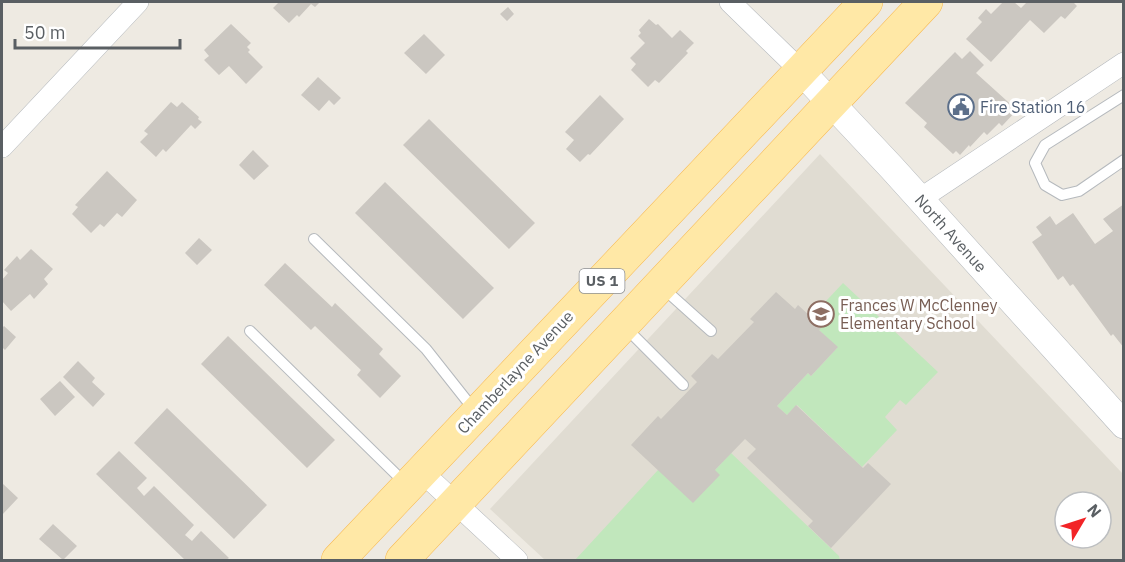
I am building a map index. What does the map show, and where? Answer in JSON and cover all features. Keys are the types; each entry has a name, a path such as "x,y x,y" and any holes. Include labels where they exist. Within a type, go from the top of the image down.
{"main road":[{"name":"Chamberlayne Avenue","path":"338,561 866,2"},
{"name":"US 1","path":"402,561 927,2"}],"street":[{"path":"2,147 138,2"},
{"path":"730,2 801,71"},
{"path":"920,199 1124,63"},
{"name":"North Avenue","path":"801,71 1124,425"},
{"path":"415,479 456,503 517,561"}],"lane":[{"path":"1124,94 1045,146 1035,164 1045,185 1062,195 1079,191 1124,160"},
{"path":"314,239 426,349 477,414"},
{"path":"661,285 711,331"},
{"path":"623,326 683,384"},
{"path":"250,331 415,479"}],"shaded area":[{"name":"Frances W McClenney Elementary School","path":"820,154 1123,474 1123,560 545,560 490,509"}],"green space":[{"path":"843,283 938,372 906,405 900,400 885,417 897,430 862,467 797,405 787,415 777,406 808,373 811,376 837,348 819,330 811,317"},
{"path":"731,453 839,556 840,560 575,560 658,470 715,470"}],"building":[{"path":"279,2 320,2 315,7 311,4 299,17 297,15 289,23 273,8"},
{"path":"1003,2 1014,2 1021,8 1027,2 1075,2 1077,6 1065,19 1061,16 1044,33 1030,20 991,62 966,39 982,22 978,18 986,9 991,14"},
{"path":"508,7 514,14 507,21 500,14"},
{"path":"649,19 656,25 658,24 672,38 680,30 694,43 686,51 688,53 659,83 655,80 648,87 631,70 636,64 630,58 645,43 638,36 641,33 639,30"},
{"path":"231,24 251,43 247,47 250,50 248,52 263,67 246,84 229,66 219,75 204,60 209,56 204,50"},
{"path":"424,34 445,55 426,74 404,53"},
{"name":"Fire Station 16","path":"970,51 984,65 976,73 1017,110 1002,126 999,123 987,135 984,132 960,155 956,151 953,154 924,127 927,123 905,103 955,52 962,59"},
{"path":"318,77 341,98 334,105 329,100 319,111 301,95"},
{"path":"600,95 624,119 590,155 588,154 580,162 566,149 574,140 565,132"},
{"path":"171,102 177,107 182,102 202,122 195,129 191,125 166,152 163,149 156,157 140,142 148,134 144,131"},
{"path":"429,119 535,223 509,249 403,145"},
{"path":"253,150 269,166 254,180 239,165"},
{"path":"107,171 137,200 122,217 117,213 104,227 100,224 91,233 72,214 78,207 75,205"},
{"path":"385,182 494,288 463,319 355,213"},
{"path":"1124,204 1124,348 1113,334 1111,336 1073,284 1070,286 1063,276 1058,280 1032,242 1042,235 1036,227 1050,216 1056,225 1073,213 1095,244 1113,231 1103,219"},
{"path":"199,238 212,250 197,265 185,253"},
{"path":"31,249 53,269 44,279 48,284 34,299 30,294 11,311 2,301 2,280 8,273 4,270 17,256 20,260"},
{"path":"285,263 332,307 335,303 383,349 379,354 401,376 380,398 357,375 361,370 315,326 311,330 264,285"},
{"path":"776,292 795,309 798,305 822,327 819,330 838,347 811,376 808,373 777,406 787,415 796,405 863,468 868,463 891,484 831,548 808,526 813,521 747,458 756,449 745,439 715,470 720,475 693,503 631,445 658,416 661,419 697,382 691,376 712,354 718,359 754,322 750,319"},
{"path":"4,326 16,337 5,350 2,347 2,328"},
{"path":"228,336 335,440 307,468 201,364"},
{"path":"78,361 95,378 92,382 105,394 93,407 63,377"},
{"path":"60,381 75,397 55,416 40,399"},
{"path":"167,408 267,505 234,539 134,443"},
{"path":"119,451 147,478 137,488 144,496 154,486 194,525 185,535 192,541 201,531 229,558 226,560 185,560 96,474"},
{"path":"2,483 18,498 2,515"},
{"path":"53,524 77,546 63,560 39,539"}],"place":[{"name":"Fire Station 16","path":"961,107"},
{"name":"Frances W McClenney Elementary School","path":"821,314"}]}
